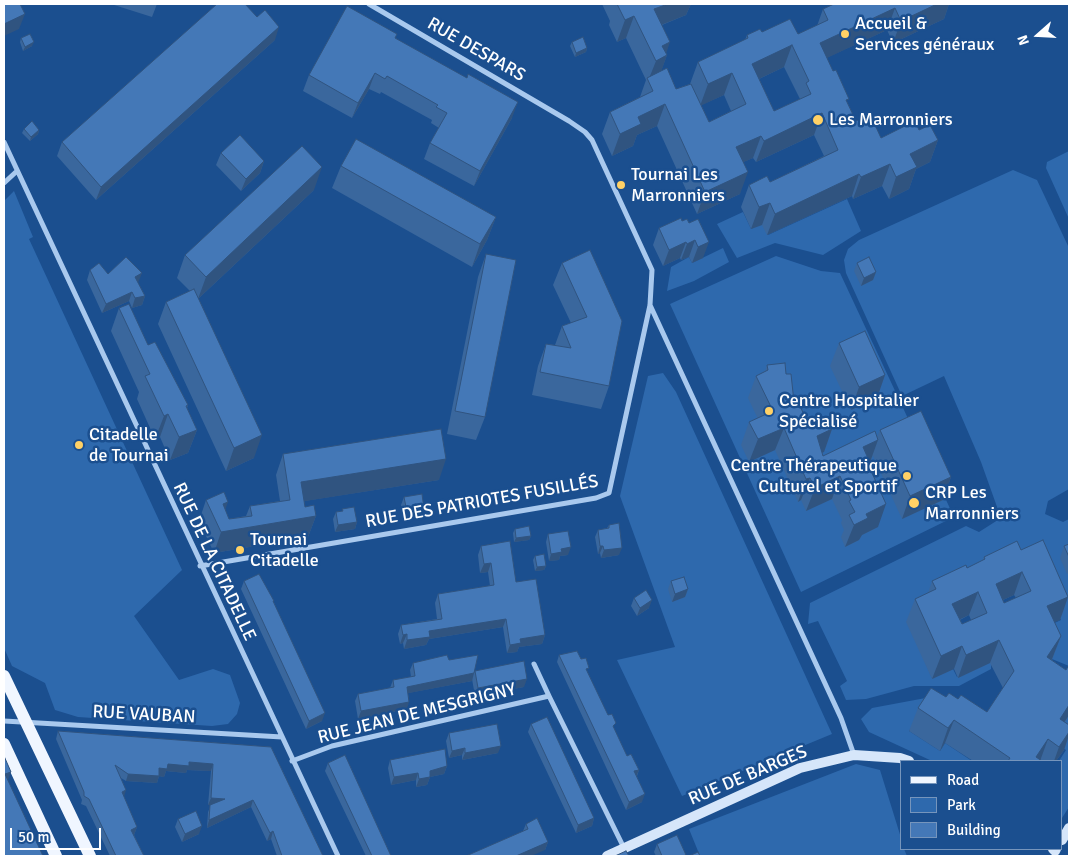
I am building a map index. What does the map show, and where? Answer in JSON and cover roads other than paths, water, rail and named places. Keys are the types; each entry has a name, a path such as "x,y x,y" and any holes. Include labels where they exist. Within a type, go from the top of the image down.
{"main road":[{"path":"4,676 90,856"},
{"path":"4,744 56,856"}],"street":[{"name":"RUE DESPARS","path":"369,4 569,121"},
{"name":"RUE DES PATRIOTES FUSILLÉS","path":"200,566 596,498 609,493 650,305 652,270 592,140 585,132 569,121"},
{"name":"RUE DE LA CITADELLE","path":"4,142 200,566 338,856"},
{"path":"4,183 17,171"},
{"name":"RUE DES PATRIOTES FUSILLÉS","path":"650,305 841,718 854,755"},
{"name":"RUE JEAN DE MESGRIGNY","path":"534,664 625,849"},
{"name":"RUE JEAN DE MESGRIGNY","path":"292,761 332,746 549,696"},
{"name":"RUE VAUBAN","path":"4,720 282,737"},
{"name":"RUE DE BARGES","path":"607,856 800,768 854,755 906,760"}],"place":[{"name":"Accueil & Services généraux","path":"845,34"},
{"name":"Les Marronniers","path":"818,120"},
{"name":"Tournai Les Marronniers","path":"621,185"},
{"name":"Centre Hospitalier Spécialisé","path":"769,411"},
{"name":"Citadelle de Tournai","path":"79,445"},
{"name":"Centre Thérapeutique Culturel et Sportif","path":"907,476"},
{"name":"CRP Les Marronniers","path":"914,503"},
{"name":"Tournai Citadelle","path":"240,550"}]}
